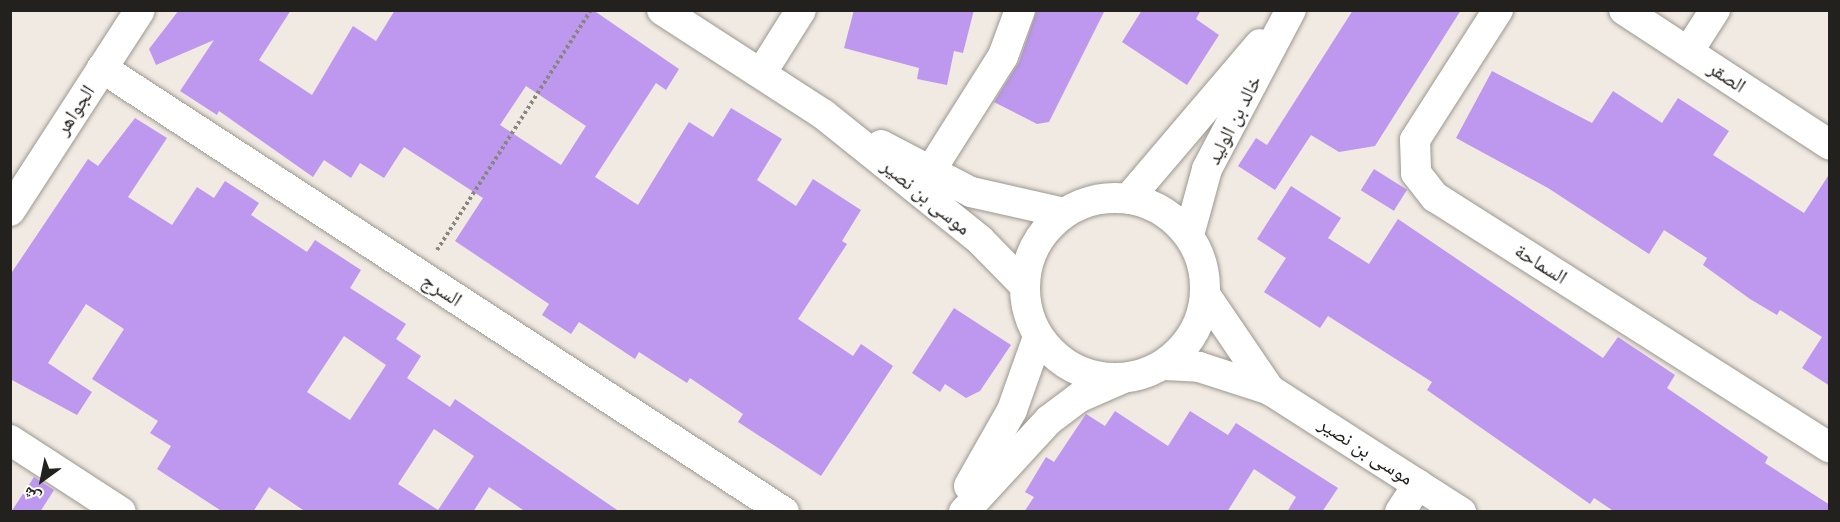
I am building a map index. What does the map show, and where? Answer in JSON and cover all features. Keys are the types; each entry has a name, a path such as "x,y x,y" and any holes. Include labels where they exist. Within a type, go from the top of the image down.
{"street":[{"name":"الجواهر","path":"10,211 140,10"},
{"name":"موسى بن نصير","path":"662,10 762,72 822,114 980,240 1024,285"},
{"path":"762,72 801,10"},
{"path":"931,170 1003,56 1020,10"},
{"name":"خالد بن الوليد","path":"1129,198 1290,10"},
{"name":"خالد بن الوليد","path":"1189,235 1207,170 1290,10"},
{"name":"السماحة","path":"1498,10 1415,140 1416,173 1435,197 1830,448"},
{"name":"الصقر","path":"1624,10 1830,144"},
{"path":"1688,52 1715,10"},
{"name":"السرج","path":"102,68 784,512"},
{"name":"موسى بن نصير","path":"822,114 995,201 1064,213"},
{"path":"964,512 1049,420 1080,397 1121,379 1165,365 1185,346 1199,323 1206,296 1205,274 1189,235 1166,213 1129,198 1106,197 1064,213 1043,232 1030,257 1024,285 1028,312 1038,337 1074,369 1121,379"},
{"name":"موسى بن نصير","path":"1206,296 1270,390"},
{"path":"954,512 1008,417 1038,337"},
{"name":"موسى بن نصير","path":"1165,365 1199,367 1270,390 1461,512"},
{"path":"10,440 121,512"},
{"path":"1400,512 1418,484"}],"path":[{"path":"420,276 591,10"}],"building":[{"path":"179,10 291,10 259,60 312,95 353,26 376,41 395,10 593,10 679,69 666,90 656,83 595,177 638,205 689,122 713,137 731,108 782,139 757,180 796,206 813,179 861,210 842,241 847,244 798,319 853,356 861,344 893,366 821,476 738,422 743,414 690,378 687,383 639,352 635,359 579,322 571,334 542,315 549,304 455,241 483,198 404,147 384,178 360,163 351,178 324,160 313,177 219,111 217,115 180,91 214,40 156,65 149,49","holes":["526,86 586,126 561,165 500,125"]},
{"path":"854,10 974,10 963,53 954,51 947,85 917,79 919,68 844,48"},
{"path":"1037,10 1105,10 1049,122 1037,124 994,102 1019,62"},
{"path":"1142,10 1201,10 1196,19 1219,35 1187,85 1122,42"},
{"path":"1353,10 1461,10 1375,146 1339,152 1311,135 1275,190 1238,166 1256,138 1267,145"},
{"path":"1492,71 1592,123 1613,91 1662,123 1678,98 1729,131 1713,155 1804,213 1830,173 1830,386 1802,368 1822,337 1780,310 1777,315 1750,299 1703,265 1707,258 1664,230 1649,254 1548,188 1456,138"},
{"path":"135,118 167,138 128,197 172,225 197,187 214,198 225,181 259,203 251,215 307,252 315,240 361,270 350,288 406,324 396,339 421,356 407,378 450,407 455,399 620,512 526,512 489,487 473,512 306,512 269,487 253,512 223,512 157,469 171,446 150,433 158,421 92,379 124,329 86,304 48,363 92,392 77,415 10,379 10,275 88,159 98,166","holes":["344,336 386,365 350,420 307,392","434,429 474,456 438,510 398,484"]},
{"path":"1374,169 1407,190 1394,211 1361,190"},
{"path":"1291,186 1341,218 1328,238 1369,264 1398,219 1603,358 1618,337 1675,375 1667,388 1768,457 1765,463 1830,505 1830,512 1615,512 1594,498 1590,504 1427,390 1432,382 1328,316 1320,328 1264,292 1286,258 1257,239"},
{"path":"954,308 1011,345 980,391 966,398 945,384 940,392 912,373"},
{"path":"1115,411 1168,446 1190,411 1228,435 1236,423 1338,488 1322,512 1287,512 1296,497 1254,469 1227,512 1024,512 1034,497 1025,492 1046,457 1054,462 1086,414 1105,426"},
{"path":"34,477 54,490 40,512 11,512"}]}
